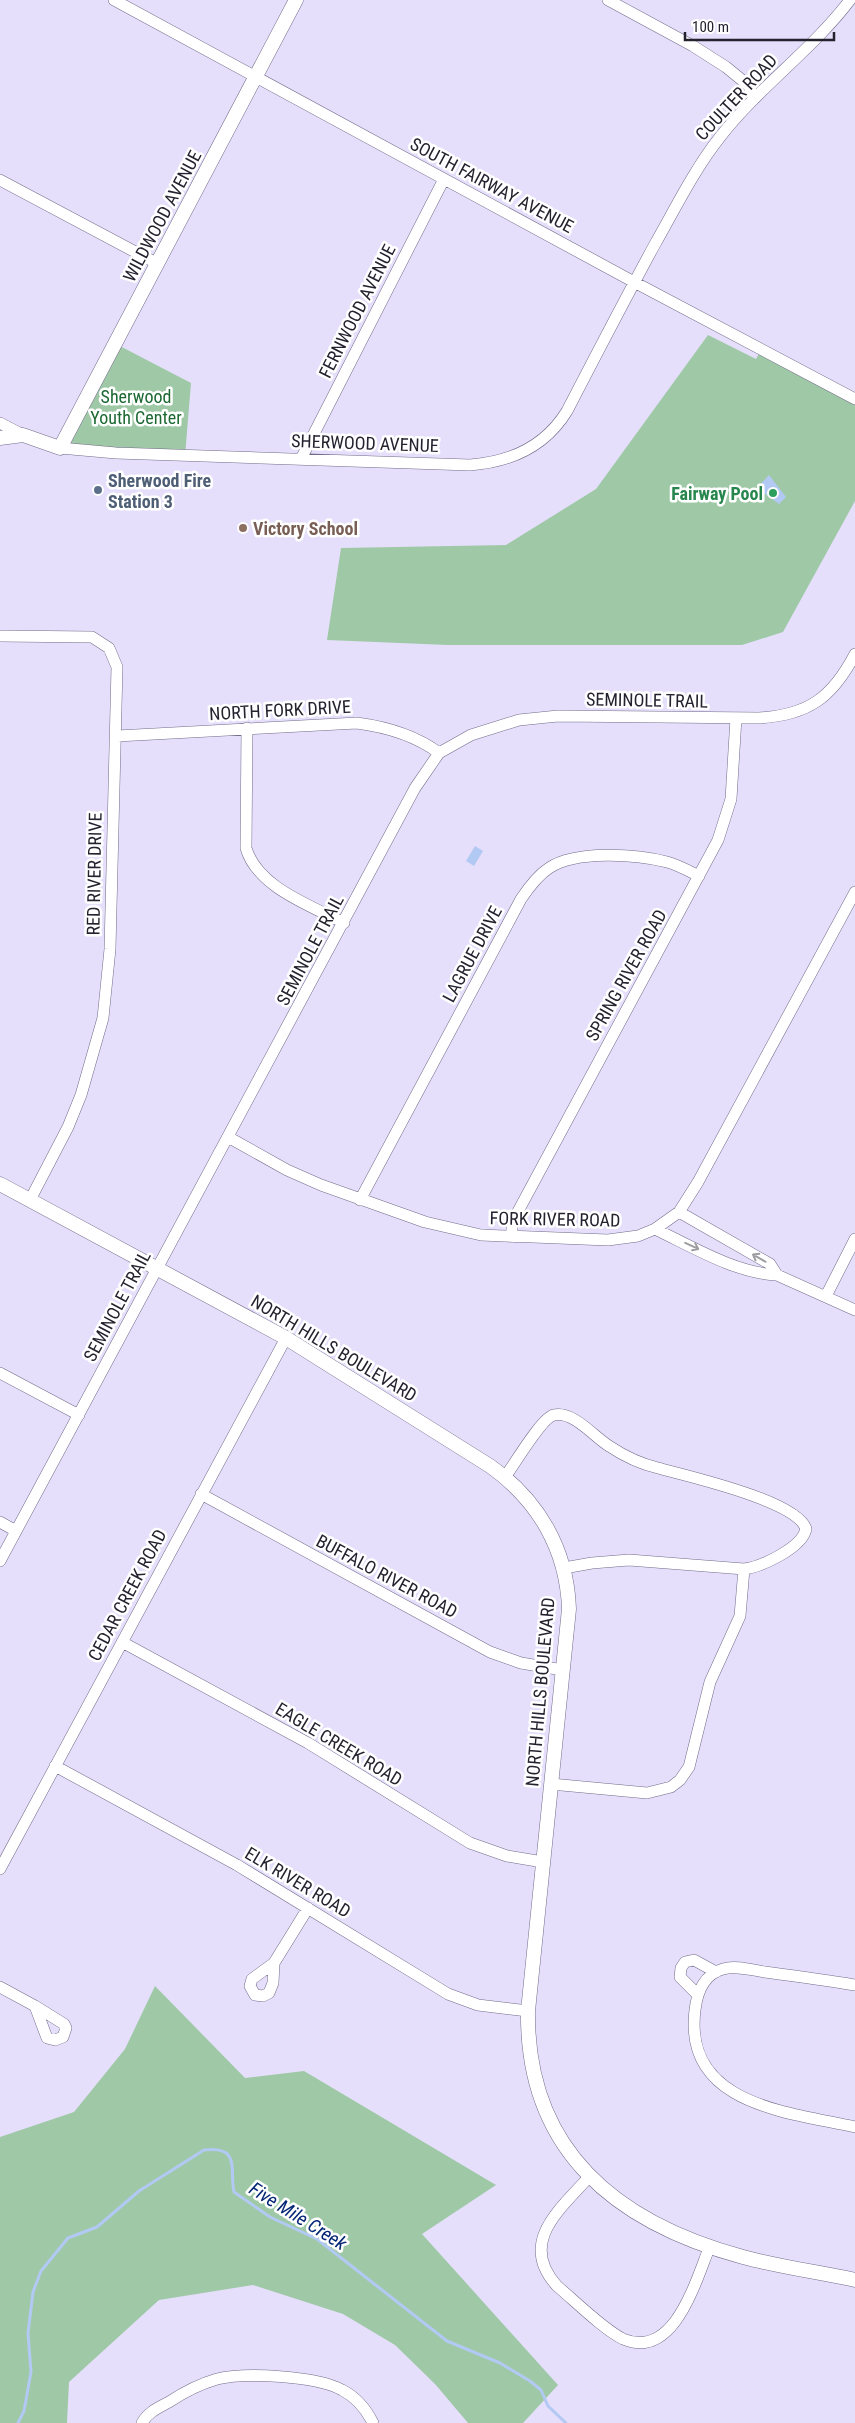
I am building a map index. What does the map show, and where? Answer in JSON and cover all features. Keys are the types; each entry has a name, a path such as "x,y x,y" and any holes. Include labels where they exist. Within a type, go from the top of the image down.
{"street":[{"name":"SOUTH FAIRWAY AVENUE","path":"114,0 634,282 855,399"},
{"name":"WILDWOOD AVENUE","path":"60,448 296,0"},
{"path":"608,0 693,46 726,67 748,85 756,98"},
{"name":"COULTER ROAD","path":"634,282 688,182 721,135 830,25 850,0"},
{"name":"FERNWOOD AVENUE","path":"301,459 444,179"},
{"path":"0,180 158,264"},
{"name":"SHERWOOD AVENUE","path":"0,438 23,435 60,448 116,454 470,465 503,460 529,449 552,431 567,411 634,282"},
{"path":"0,423 23,435"},
{"name":"RED RIVER DRIVE","path":"0,636 85,636 101,641 112,652 117,667 117,736 110,949 103,1018 82,1095 68,1127 30,1200"},
{"name":"SEMINOLE TRAIL","path":"0,1561 415,788 439,753 470,735 496,726 542,717 775,717 806,709 828,694 851,671 855,654"},
{"name":"SPRING RIVER ROAD","path":"512,1237 512,1225 515,1217 718,840 730,799 736,718"},
{"name":"NORTH FORK DRIVE","path":"117,736 345,723 363,724 394,730 410,736 439,753"},
{"path":"247,728 246,848 253,864 267,881 344,923"},
{"name":"LAGRUE DRIVE","path":"360,1200 521,900 540,875 565,860 597,856 628,857 669,862 699,876"},
{"name":"FORK RIVER ROAD","path":"228,1138 287,1170 360,1200 441,1227 481,1235 512,1237 608,1240 638,1236 655,1229 679,1212 715,1151 855,892"},
{"name":"NORTH HILLS BOULEVARD","path":"0,1184 286,1338 505,1477 536,1510 550,1534 564,1568 569,1609 528,2011 530,2062 538,2090 561,2142 589,2177 603,2190 642,2216 690,2239 710,2246 765,2262 855,2280"},
{"path":"679,1212 770,1264 777,1274"},
{"path":"655,1229 728,1263 765,1274 777,1274 855,1310"},
{"path":"826,1296 855,1239"},
{"name":"CEDAR CREEK ROAD","path":"0,1868 286,1338"},
{"path":"0,1373 79,1416"},
{"path":"505,1477 540,1424 550,1416 562,1415 576,1422 610,1447 647,1465 737,1491 780,1507 801,1520 806,1533 769,1563 744,1569 629,1560 592,1563 564,1568"},
{"name":"BUFFALO RIVER ROAD","path":"201,1494 490,1652 520,1663 563,1670"},
{"path":"0,1522 16,1531"},
{"path":"551,1784 647,1793 671,1787 684,1775 693,1759 710,1682 740,1616 744,1569"},
{"name":"EAGLE CREEK ROAD","path":"122,1642 308,1743 470,1843 507,1856 543,1862"},
{"name":"ELK RIVER ROAD","path":"55,1766 237,1865 448,1994 478,2005 528,2011"},
{"path":"274,1963 308,1908"},
{"path":"698,1995 680,1977 680,1968 685,1962 694,1960 716,1972"},
{"path":"855,1985 732,1968 716,1972 706,1980 698,1995 694,2022 696,2046 705,2068 718,2082 750,2102 855,2128"},
{"path":"0,1987 36,2006"},
{"path":"589,2177 545,2229 540,2244 541,2262 556,2286 624,2339 646,2342 658,2338 670,2330 682,2311 710,2246"},
{"path":"142,2423 152,2412 191,2389 226,2377 255,2375 320,2383 342,2389 360,2404 372,2423"}],"green space":[{"path":"708,335 756,359 762,348 855,399 855,501 783,632 742,645 448,645 327,640 341,548 506,545 596,489"},
{"name":"Sherwood Youth Center","path":"116,344 191,383 185,456 60,448"},
{"path":"155,1986 245,2078 304,2071 496,2185 422,2234 558,2385 523,2423 468,2423 435,2384 395,2345 343,2314 253,2285 159,2300 69,2382 67,2423 0,2423 0,2137 74,2112 125,2049"}],"water":[{"name":"Fairway Pool","path":"769,475 786,497 779,504 757,488"},
{"path":"475,846 483,851 474,866 466,861"}],"waterway":[{"name":"Five Mile Creek","path":"18,2423 24,2411 31,2372 28,2333 33,2292 41,2271 68,2238 97,2227 139,2191 204,2150 216,2150 224,2152 229,2156 234,2192 270,2217 317,2239 447,2341 500,2363 530,2381 541,2390 548,2406 566,2423"}],"place":[{"name":"Sherwood Fire Station 3","path":"98,490"},
{"name":"Fairway Pool","path":"773,493"},
{"name":"Victory School","path":"243,528"}]}
